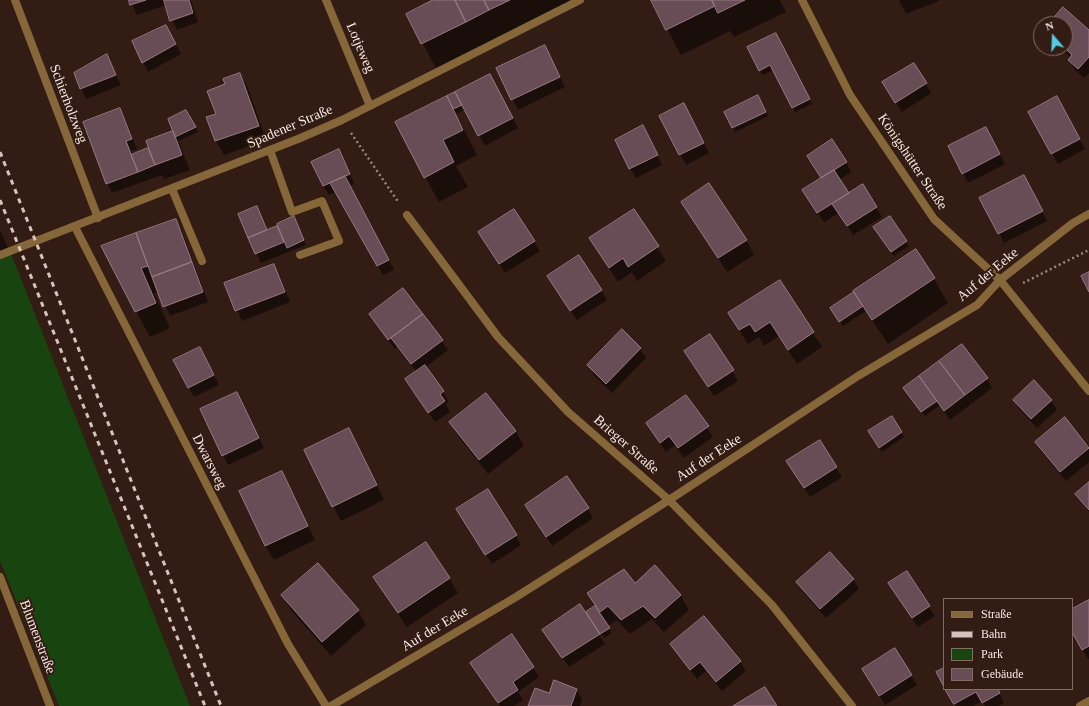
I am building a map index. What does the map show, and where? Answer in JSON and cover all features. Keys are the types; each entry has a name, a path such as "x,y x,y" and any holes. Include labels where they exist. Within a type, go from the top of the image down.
{"street":[{"name":"Schierholzweg","path":"15,0 98,218"},
{"name":"Lotjeweg","path":"326,0 370,106"},
{"name":"Spadener Straße","path":"0,255 172,189 342,120 580,0"},
{"name":"Königshütter Straße","path":"802,0 850,95 934,219 1000,280 1089,391"},
{"path":"270,150 292,212 322,201 339,241 300,255"},
{"path":"172,189 202,260"},
{"name":"Auf der Eeke","path":"331,706 516,597 669,500 858,376 977,305 1000,280 1073,223 1089,214"},
{"name":"Brieger Straße","path":"407,215 498,337 568,412 669,500 772,606 852,706"},
{"name":"Dwarsweg","path":"75,227 288,644 326,706"},
{"name":"Blumenstraße","path":"0,577 50,706"},
{"path":"1080,706 1089,701"}],"path":[{"path":"342,120 407,215"},
{"path":"1009,290 1089,250"}],"green space":[{"path":"10,251 190,706 59,706 0,561 0,255"}],"building":[{"path":"129,0 146,0 130,5"},
{"path":"164,0 189,0 193,13 170,21"},
{"path":"433,0 455,0 466,22 421,44 406,14"},
{"path":"455,0 484,0 489,10 466,22"},
{"path":"484,0 510,0 489,10"},
{"path":"651,0 712,0 715,6 666,30"},
{"path":"712,0 745,0 718,13"},
{"path":"1063,7 1089,30 1089,57 1078,69 1068,60 1073,56 1073,16 1056,16"},
{"path":"166,25 176,44 142,63 132,41"},
{"path":"776,33 810,99 792,108 770,65 759,71 747,47"},
{"path":"545,45 560,77 511,100 496,68"},
{"path":"107,54 116,75 80,89 74,73"},
{"path":"914,63 927,83 895,103 882,82"},
{"path":"240,73 259,126 215,141 206,117 216,114 207,91 225,84 223,79"},
{"path":"490,74 513,118 478,136 455,92"},
{"path":"455,92 462,105 453,109 447,96"},
{"path":"758,95 766,112 732,128 724,112"},
{"path":"447,96 463,130 443,140 454,162 424,178 395,122"},
{"path":"1057,96 1080,139 1051,154 1028,112"},
{"path":"684,103 704,143 679,155 659,116"},
{"path":"120,108 132,139 126,141 138,172 106,184 83,122"},
{"path":"186,110 196,127 175,137 168,119"},
{"path":"643,125 658,155 629,169 615,140"},
{"path":"986,127 1000,154 962,174 948,146"},
{"path":"173,131 182,155 155,165 146,141"},
{"path":"832,139 847,162 821,178 807,156"},
{"path":"148,148 155,165 138,172 131,155"},
{"path":"339,149 350,174 323,186 311,162"},
{"path":"834,170 849,193 817,213 802,190"},
{"path":"1024,175 1043,211 998,234 979,198"},
{"path":"345,176 389,260 377,266 330,183"},
{"path":"709,183 747,240 718,258 681,202"},
{"path":"863,184 877,207 847,226 832,204"},
{"path":"257,206 267,230 248,238 238,214"},
{"path":"514,209 535,241 499,264 478,232"},
{"path":"634,209 659,246 628,267 623,258 609,268 589,238"},
{"path":"294,216 304,240 287,248 277,224"},
{"path":"890,216 907,241 891,252 873,227"},
{"path":"176,219 192,262 152,277 136,233"},
{"path":"277,226 284,242 255,254 248,238"},
{"path":"136,233 148,266 141,268 156,303 135,312 101,246"},
{"path":"916,249 935,278 872,320 853,291"},
{"path":"579,255 602,290 570,311 547,276"},
{"path":"192,262 203,292 163,307 152,277"},
{"path":"274,264 285,292 235,311 224,283"},
{"path":"1089,272 1089,292 1081,276"},
{"path":"780,280 814,332 788,350 770,322 755,332 750,324 739,330 728,313"},
{"path":"403,288 423,314 388,340 369,314"},
{"path":"854,292 863,306 839,322 830,308"},
{"path":"423,314 443,340 411,364 391,338"},
{"path":"622,329 641,348 606,384 587,365"},
{"path":"710,334 734,370 708,387 684,351"},
{"path":"962,344 988,378 965,395 939,361"},
{"path":"200,347 214,375 188,388 173,360"},
{"path":"939,361 965,395 944,411 919,376"},
{"path":"425,365 444,391 440,394 445,401 428,413 405,379"},
{"path":"919,376 937,401 921,412 903,388"},
{"path":"1034,380 1052,400 1031,419 1013,400"},
{"path":"237,392 259,438 222,456 200,409"},
{"path":"486,393 516,431 479,460 449,422"},
{"path":"686,395 709,426 678,448 669,436 660,443 646,423"},
{"path":"892,416 902,432 879,448 868,431"},
{"path":"1065,417 1089,448 1060,472 1035,442"},
{"path":"349,428 377,485 332,507 304,450"},
{"path":"820,440 837,467 804,488 786,461"},
{"path":"282,471 308,526 265,546 239,491"},
{"path":"567,476 589,508 546,537 525,505"},
{"path":"1089,482 1089,510 1075,494"},
{"path":"488,489 517,535 485,555 456,509"},
{"path":"426,542 450,578 398,613 373,577"},
{"path":"830,552 854,579 820,609 796,582"},
{"path":"318,563 359,610 322,642 281,595"},
{"path":"655,565 681,595 655,618 643,606 621,620 608,606 600,612 587,593 624,569 635,583"},
{"path":"907,571 930,606 912,618 888,583"},
{"path":"1089,600 1089,646 1082,650 1073,634 1073,608"},
{"path":"580,604 600,634 562,658 542,630"},
{"path":"595,606 610,628 600,634 586,612"},
{"path":"704,616 741,661 716,682 700,662 690,670 670,644"},
{"path":"512,634 534,667 513,682 518,690 498,703 470,663"},
{"path":"895,648 912,675 879,696 862,669"},
{"path":"943,668 943,685 936,672"},
{"path":"554,680 577,689 571,706 528,706 535,688 549,693"},
{"path":"765,687 777,706 733,706"},
{"path":"946,690 998,690 1000,693 982,703 976,692 954,704"}],"railway":[{"path":"0,152 221,706"},
{"path":"0,200 205,706"}]}
